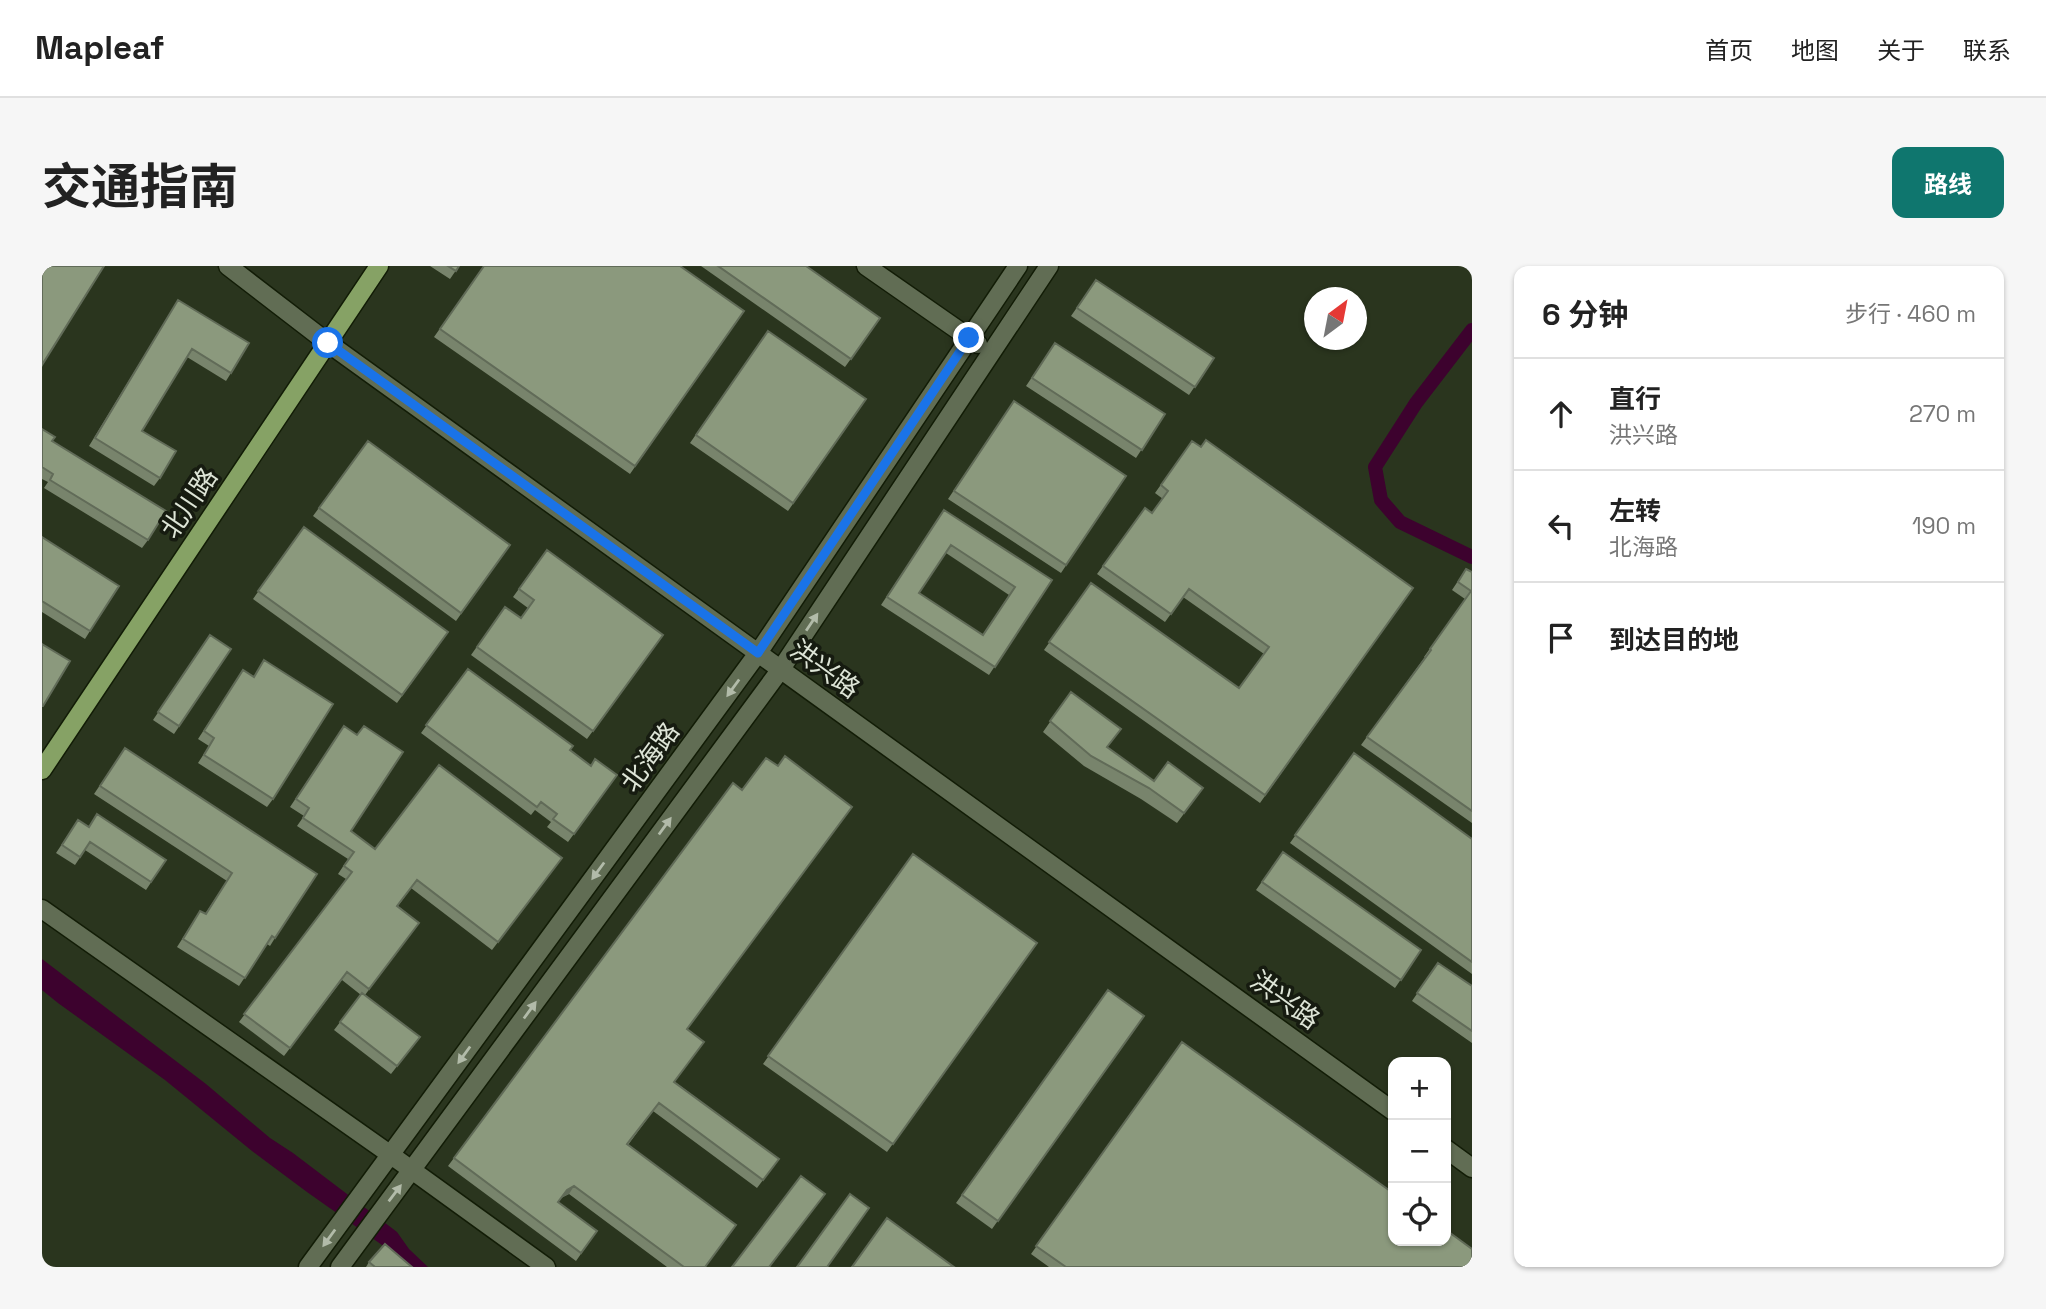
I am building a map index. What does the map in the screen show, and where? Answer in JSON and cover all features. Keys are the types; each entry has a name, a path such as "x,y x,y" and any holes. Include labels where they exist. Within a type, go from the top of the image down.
{"main road":[{"name":"北川路","path":"42,770 379,266"}],"street":[{"name":"洪兴路","path":"228,266 328,343 1388,1107"},
{"path":"866,266 990,354"},
{"name":"北海路","path":"308,1267 758,653 1018,266"},
{"name":"北海路","path":"340,1267 781,669 1049,266"},
{"path":"42,909 546,1267"},
{"path":"1451,1153 1472,1168"}],"shaded area":[{"path":"42,959 206,1084 270,1138 397,1232 409,1249 428,1267 408,1267 382,1245 252,1151 165,1080 58,1003 42,990"}],"building":[{"path":"42,266 104,266 42,365"},
{"path":"484,266 680,266 744,311 635,466 440,329"},
{"path":"718,266 806,266 880,318 851,359"},
{"path":"1096,280 1214,358 1195,387 1077,308"},
{"path":"178,300 249,343 231,373 192,349 142,431 176,451 160,478 95,438"},
{"path":"768,331 866,399 793,503 696,435"},
{"path":"1055,343 1165,414 1142,450 1032,378"},
{"path":"1014,401 1126,476 1066,565 954,491"},
{"path":"42,429 55,437 52,441 166,511 148,540 50,480 53,474 42,467"},
{"path":"1206,440 1413,588 1265,795 1049,642 1091,583 1239,688 1269,647 1189,589 1171,614 1103,566 1145,508 1152,513 1168,491 1161,485 1192,441 1201,447"},
{"path":"368,441 510,545 461,613 319,508"},
{"path":"944,510 1052,580 995,667 887,597","holes":["951,545 1015,587 983,635 919,593"]},
{"path":"304,527 448,632 402,695 258,591"},
{"path":"42,537 119,586 90,631 42,601"},
{"path":"547,550 663,635 593,731 477,647 505,607 521,618 534,600 519,589"},
{"path":"1466,569 1472,572 1472,811 1367,737 1471,591 1458,582"},
{"path":"210,635 231,649 179,726 158,712"},
{"path":"42,644 70,661 43,706 42,706"},
{"path":"264,660 333,704 273,799 204,755 214,738 204,731 243,670 254,677"},
{"path":"468,669 573,746 570,750 591,766 595,759 617,775 574,834 553,819 557,814 541,802 537,807 426,725"},
{"path":"1071,692 1121,729 1107,747 1154,781 1168,762 1203,788 1184,813 1149,788 1091,756 1050,721"},
{"path":"344,726 357,735 364,726 403,752 351,831 375,849 439,765 562,858 498,942 417,880 397,906 419,923 369,989 347,972 290,1048 244,1014 352,872 344,866 354,852 303,818 309,808 296,799"},
{"path":"125,748 317,874 245,978 183,939 200,911 206,914 232,873 100,786"},
{"path":"1354,753 1472,839 1472,962 1295,835"},
{"path":"785,756 852,807 687,1029 704,1042 674,1082 779,1159 763,1180 659,1103 627,1144 736,1225 705,1267 684,1267 574,1186 567,1190 558,1202 597,1231 581,1253 454,1158 733,783 742,790 766,758 778,766"},
{"path":"97,814 166,860 151,882 90,842 80,857 62,845 78,820 89,827"},
{"path":"1283,852 1421,950 1401,980 1262,882"},
{"path":"913,854 1037,943 893,1144 768,1056"},
{"path":"1438,963 1472,986 1472,1031 1417,993"},
{"path":"1108,990 1144,1016 998,1221 962,1195"},
{"path":"362,993 420,1037 397,1066 340,1022"},
{"path":"1182,1042 1388,1189 1388,1246 1451,1246 1451,1234 1472,1249 1472,1267 1066,1267 1036,1246"},
{"path":"801,1176 825,1194 769,1267 732,1267"},
{"path":"850,1194 869,1208 827,1267 797,1267"},
{"path":"887,1218 954,1267 852,1267"},
{"path":"385,1244 412,1267 375,1267 369,1262"}],"waterway":[{"path":"1472,330 1416,403 1375,467 1381,500 1400,522 1472,557"}],"route":[{"path":"328,343 758,653 969,338"}]}
